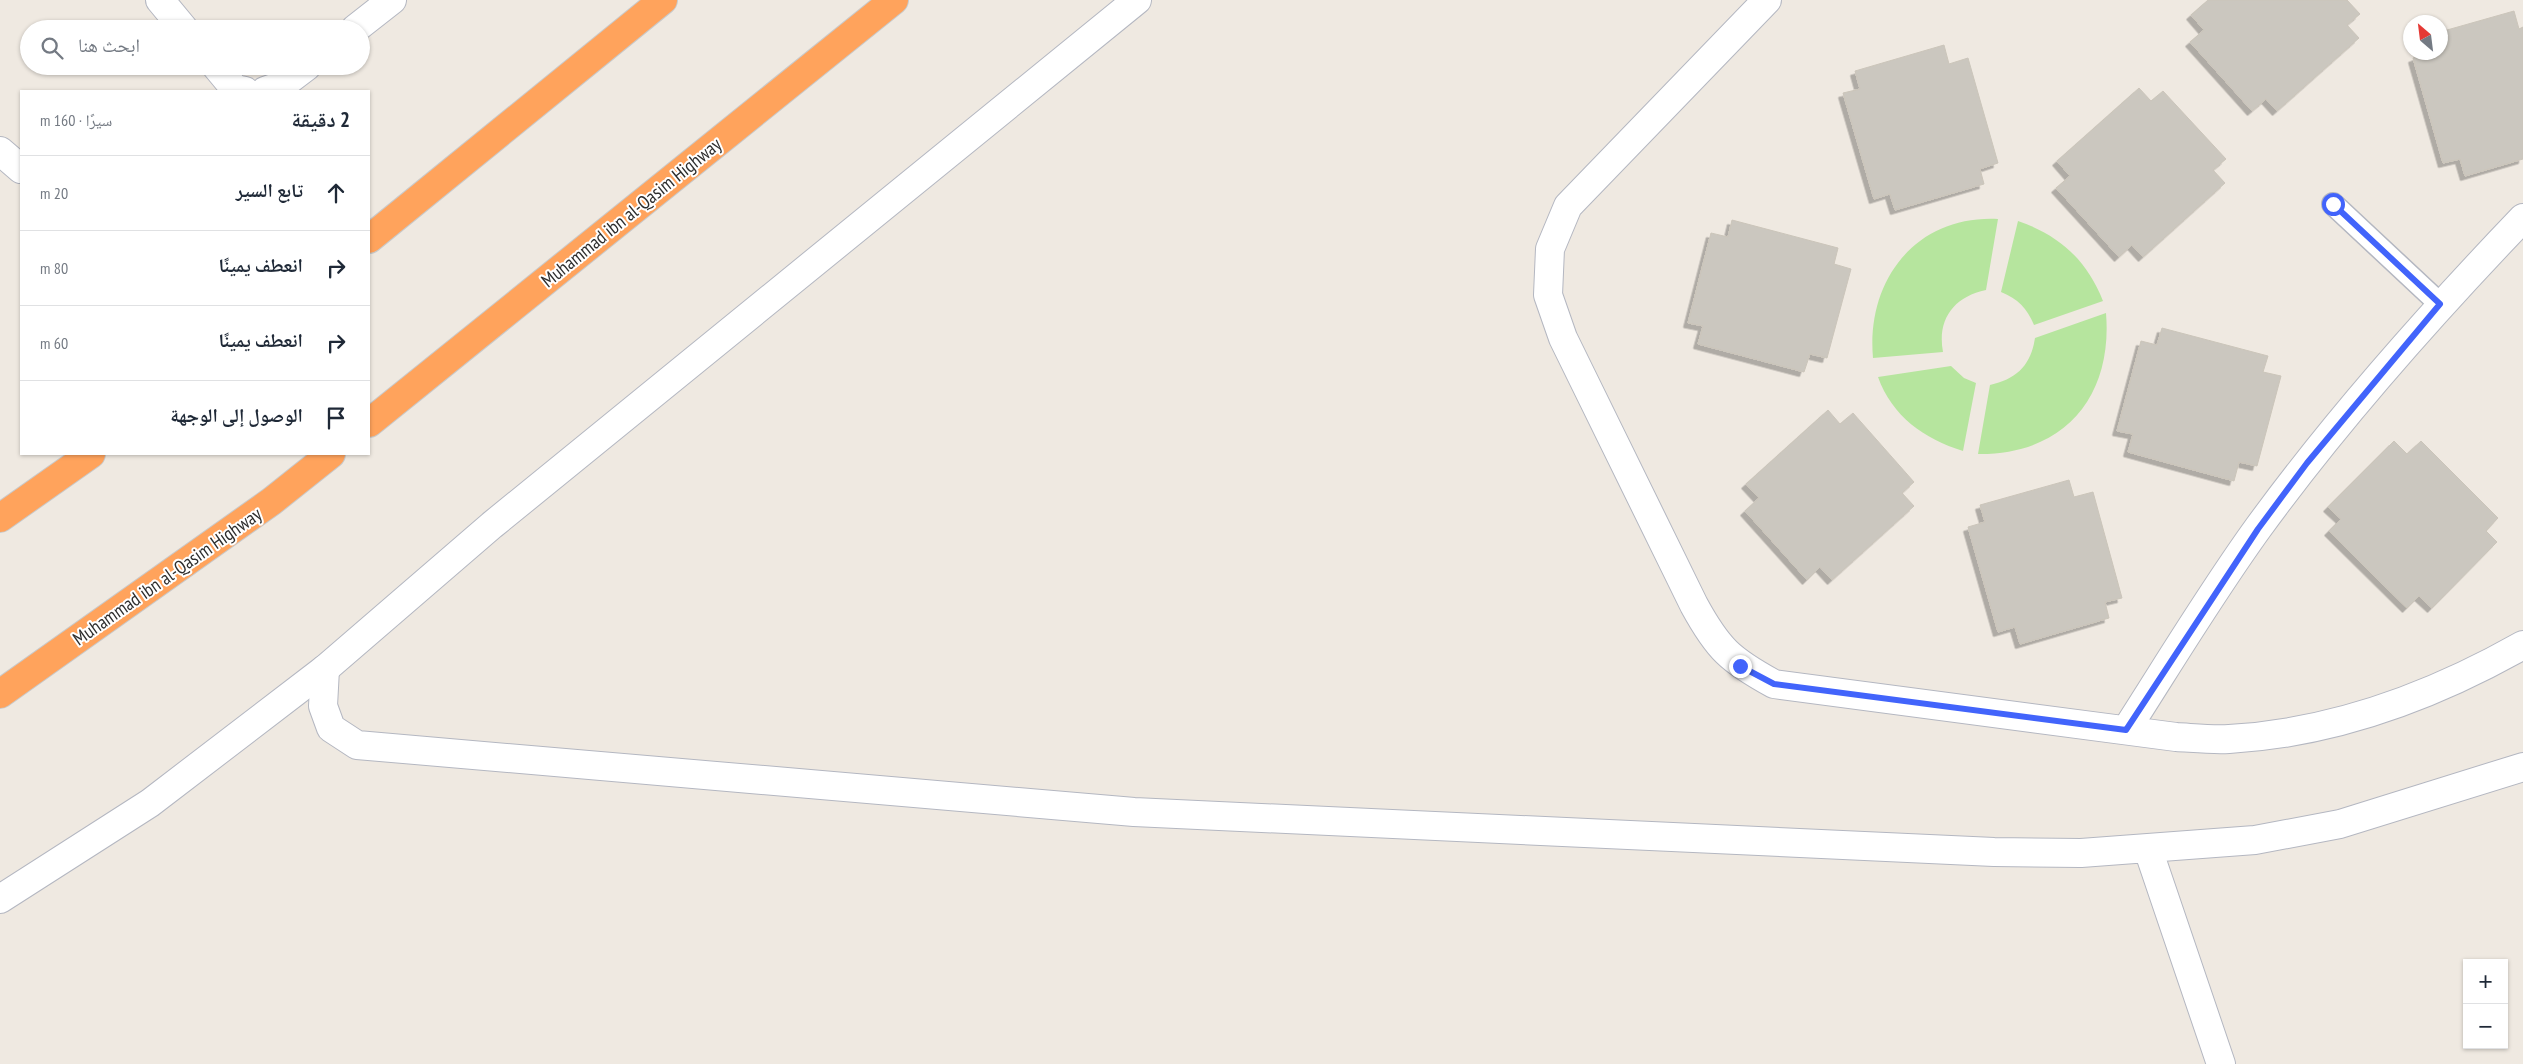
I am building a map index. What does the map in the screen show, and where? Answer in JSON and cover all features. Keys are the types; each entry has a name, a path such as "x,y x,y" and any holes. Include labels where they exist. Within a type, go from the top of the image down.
{"highway":[{"path":"370,238 663,0"},
{"name":"Muhammad ibn al-Qasim Highway","path":"370,422 894,0"},
{"path":"0,518 90,455"},
{"name":"Muhammad ibn al-Qasim Highway","path":"0,694 272,501 330,455"}],"street":[{"path":"160,0 177,20"},
{"path":"366,20 392,0"},
{"path":"0,899 150,803 325,669 492,525 1137,0"},
{"path":"1767,0 1568,206 1550,249 1548,295 1564,338 1690,597 1712,638 1740,666 1774,684 2176,737 2228,739 2318,727 2378,711 2438,689 2523,645"},
{"path":"223,75 235,89 240,90"},
{"path":"268,90 282,85 295,75"},
{"path":"0,151 20,168"},
{"path":"2126,730 2258,529 2307,463 2440,304 2523,218"},
{"path":"325,669 324,706 331,728 357,745 1134,812 1994,852 2081,853 2254,840 2340,824 2523,767"},
{"path":"2148,849 2220,1064"}],"lane":[{"path":"2333,204 2440,304"}],"green space":[{"path":"1998,219 1986,290 1965,298 1956,304 1950,312 1945,320 1943,330 1943,352 1873,358 1873,329 1878,303 1888,279 1902,258 1921,241 1943,228 1969,221"},
{"path":"2018,221 2046,234 2070,251 2089,273 2103,301 2034,325 2021,305 2001,292"},
{"path":"2106,313 2106,343 2101,371 2091,395 2077,415 2058,432 2035,444 2008,452 1978,454 1990,385 2008,379 2021,369 2030,356 2035,338"},
{"path":"1951,366 1964,378 1976,383 1963,451 1935,440 1911,424 1892,403 1878,377"}],"building":[{"path":"2208,0 2347,0 2360,14 2347,25 2359,38 2277,111 2266,99 2252,111 2190,42 2204,30 2191,15"},
{"path":"2514,11 2519,29 2523,27 2523,159 2465,176 2460,159 2443,163 2414,60 2448,60 2448,30"},
{"path":"1944,45 1949,64 1968,58 1998,163 1980,169 1984,184 1895,210 1890,194 1874,199 1843,93 1860,89 1855,71"},
{"path":"2139,88 2151,101 2163,91 2226,159 2213,170 2225,183 2143,257 2132,245 2119,257 2056,188 2070,176 2057,161"},
{"path":"1732,220 1838,248 1834,264 1851,269 1827,358 1810,354 1804,372 1698,344 1703,326 1688,323 1711,233 1728,237"},
{"path":"2162,328 2268,356 2263,372 2281,376 2257,466 2239,462 2234,481 2128,452 2133,434 2117,431 2141,341 2157,345"},
{"path":"1828,410 1840,424 1853,413 1914,482 1902,493 1914,506 1832,580 1820,567 1807,580 1745,511 1759,498 1746,484"},
{"path":"2394,441 2407,454 2421,441 2498,518 2486,531 2497,542 2432,608 2419,596 2407,608 2329,531 2341,519 2328,507"},
{"path":"2069,480 2074,497 2093,492 2122,598 2105,602 2109,618 2020,644 2015,627 1998,632 1968,527 1985,522 1980,505"}],"route":[{"path":"1740,666 1774,684 2126,730 2212,596 2258,529 2307,463 2440,304 2333,204"}]}
